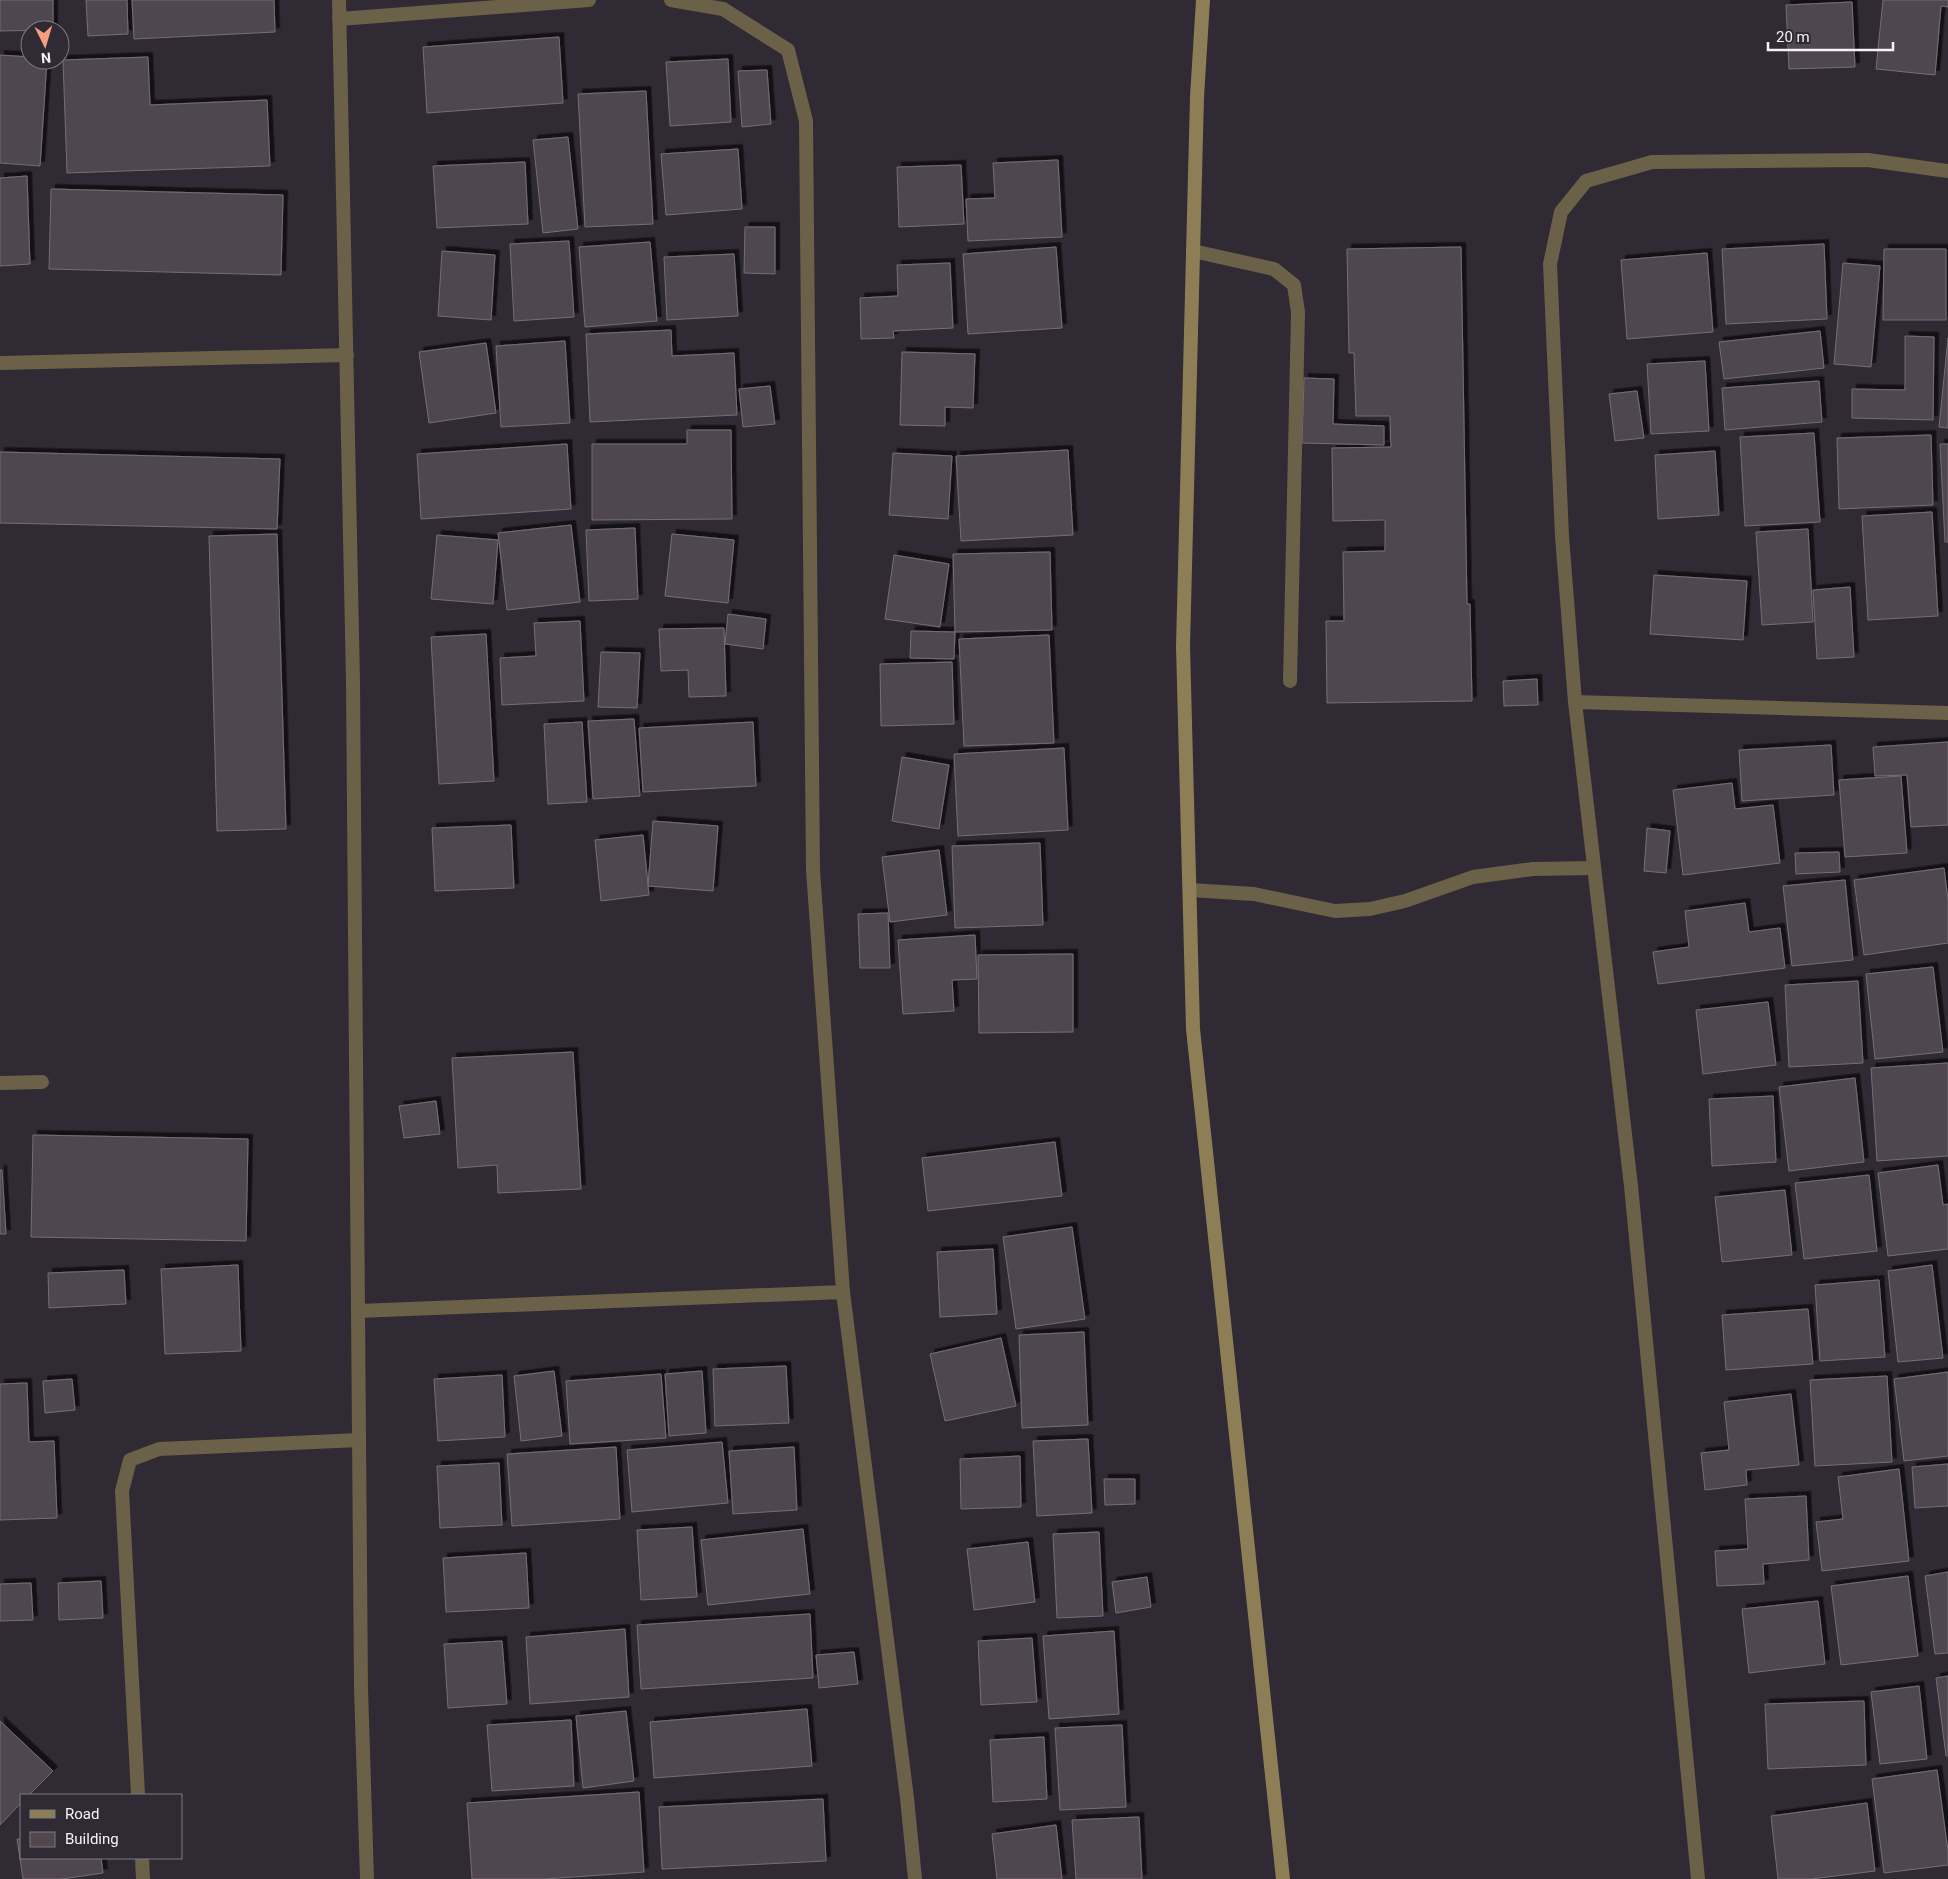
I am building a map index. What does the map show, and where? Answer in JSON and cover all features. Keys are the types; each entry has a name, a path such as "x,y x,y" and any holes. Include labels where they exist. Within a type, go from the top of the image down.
{"main road":[{"path":"1203,0 1197,97 1183,646 1193,1028 1283,1879"}],"street":[{"path":"338,0 354,692 361,1688 367,1879"},
{"path":"339,18 589,0"},
{"path":"671,0 723,9 788,50 806,121 812,870 842,1292 908,1798 915,1879"},
{"path":"1698,1879 1631,1186 1574,702 1562,536 1550,264 1561,212 1586,181 1652,162 1868,160 1948,170"},
{"path":"1193,251 1274,268 1294,286 1298,312 1290,681"},
{"path":"0,363 347,355"},
{"path":"1574,702 1948,713"},
{"path":"1190,890 1254,894 1335,911 1370,909 1405,901 1473,877 1533,870 1594,868"},
{"path":"0,1083 42,1082"},
{"path":"358,1311 842,1292"},
{"path":"138,1794 122,1491 130,1460 159,1449 359,1440"},
{"path":"142,1859 143,1879"}],"building":[{"path":"0,0 53,0 53,20 20,20 20,31 0,31"},
{"path":"86,0 127,0 128,34 88,36"},
{"path":"132,0 274,0 275,32 134,39"},
{"path":"1883,0 1948,0 1948,7 1941,6 1935,75 1876,69"},
{"path":"1852,2 1855,67 1789,69 1786,5"},
{"path":"559,37 563,103 427,113 423,47"},
{"path":"0,55 20,56 20,70 46,70 40,166 0,163"},
{"path":"148,57 150,105 267,100 270,166 67,173 63,70 70,70 70,60"},
{"path":"728,59 731,122 670,126 666,62"},
{"path":"767,70 771,124 742,127 738,71"},
{"path":"646,91 653,224 585,227 578,94"},
{"path":"568,137 578,229 543,233 533,140"},
{"path":"738,149 742,209 666,215 661,154"},
{"path":"1058,160 1062,237 968,241 966,199 995,198 993,163"},
{"path":"525,162 528,224 437,228 433,166"},
{"path":"961,165 964,224 899,227 897,167"},
{"path":"27,176 30,264 0,266 0,178"},
{"path":"51,189 283,195 281,275 49,269"},
{"path":"745,227 775,227 775,274 744,273"},
{"path":"569,241 574,317 514,321 510,244"},
{"path":"650,242 657,321 585,327 579,247"},
{"path":"1824,244 1827,319 1726,324 1722,249"},
{"path":"1056,247 1062,328 968,334 963,254"},
{"path":"1461,247 1467,604 1470,604 1472,701 1327,703 1326,621 1344,621 1343,552 1385,551 1385,520 1333,521 1332,448 1391,447 1390,416 1356,416 1354,353 1349,353 1347,249"},
{"path":"1884,249 1946,249 1946,320 1883,320"},
{"path":"442,251 495,255 491,320 438,316"},
{"path":"1707,253 1713,332 1627,339 1621,260"},
{"path":"734,254 738,316 667,320 664,257"},
{"path":"950,263 953,328 893,331 894,338 861,339 860,298 898,296 897,265"},
{"path":"1843,263 1880,266 1871,367 1834,364"},
{"path":"671,330 672,356 734,353 737,415 590,422 586,334"},
{"path":"1820,331 1824,368 1724,379 1719,342"},
{"path":"1905,336 1934,337 1933,420 1852,418 1852,389 1905,390"},
{"path":"1948,338 1948,428 1939,427"},
{"path":"565,341 570,423 501,427 496,346"},
{"path":"486,343 496,413 429,423 419,352"},
{"path":"902,352 975,354 973,408 945,407 945,426 900,425"},
{"path":"1705,361 1709,431 1651,434 1647,364"},
{"path":"1304,378 1334,379 1333,424 1384,426 1384,445 1302,443"},
{"path":"1819,381 1822,422 1725,430 1722,388"},
{"path":"770,386 775,424 743,427 739,389"},
{"path":"1637,391 1644,438 1615,441 1609,394"},
{"path":"687,430 731,430 732,519 592,520 592,444 687,444"},
{"path":"1814,433 1820,522 1745,526 1740,437"},
{"path":"1931,435 1933,505 1839,509 1837,438"},
{"path":"567,444 571,509 421,519 417,454"},
{"path":"1940,444 1948,444 1948,542 1945,542"},
{"path":"1068,450 1073,535 961,541 956,456"},
{"path":"1715,451 1719,515 1658,519 1655,455"},
{"path":"0,452 280,459 277,529 0,523"},
{"path":"893,453 952,456 948,519 889,515"},
{"path":"1932,512 1938,616 1868,620 1862,516"},
{"path":"571,525 580,602 507,610 498,533"},
{"path":"635,528 638,599 589,601 586,530"},
{"path":"1808,529 1813,622 1762,625 1756,532"},
{"path":"277,534 286,829 217,831 209,536"},
{"path":"672,534 734,540 728,603 665,596"},
{"path":"437,535 498,540 493,604 431,599"},
{"path":"1050,552 1052,630 955,632 953,554"},
{"path":"894,555 949,564 940,627 885,619"},
{"path":"1654,575 1747,581 1743,640 1650,634"},
{"path":"1850,587 1854,657 1817,659 1813,590"},
{"path":"728,614 766,619 763,649 725,644"},
{"path":"580,621 584,701 502,705 500,658 536,656 534,623"},
{"path":"724,628 726,696 689,697 688,670 661,671 659,629"},
{"path":"911,631 955,632 954,659 910,658"},
{"path":"486,634 494,781 439,784 431,637"},
{"path":"1049,635 1054,743 964,746 959,639"},
{"path":"601,652 640,653 637,708 598,707"},
{"path":"952,662 954,724 881,726 880,664"},
{"path":"1537,679 1538,705 1504,706 1503,681"},
{"path":"634,719 640,796 593,799 588,721"},
{"path":"582,722 587,802 548,804 544,724"},
{"path":"753,722 756,786 643,792 639,728"},
{"path":"1948,742 1948,825 1911,827 1907,775 1875,776 1873,747"},
{"path":"1831,745 1834,795 1742,801 1739,750"},
{"path":"1064,748 1068,830 958,836 954,754"},
{"path":"902,757 949,765 939,829 892,821"},
{"path":"1901,776 1907,853 1845,857 1839,780"},
{"path":"1732,783 1735,809 1773,805 1780,863 1683,875 1673,790"},
{"path":"653,821 718,826 713,891 648,886"},
{"path":"511,825 514,888 435,891 432,828"},
{"path":"1647,828 1670,831 1666,873 1644,871"},
{"path":"643,835 649,895 601,901 595,840"},
{"path":"1040,843 1043,925 955,928 952,846"},
{"path":"939,850 947,915 890,922 882,857"},
{"path":"1839,852 1840,872 1796,874 1795,853"},
{"path":"1944,868 1948,900 1948,943 1864,955 1854,880"},
{"path":"1845,880 1853,960 1792,966 1783,886"},
{"path":"1745,903 1749,932 1780,928 1785,968 1658,984 1653,952 1689,947 1685,911"},
{"path":"888,913 890,968 860,968 858,914"},
{"path":"975,935 977,979 952,980 954,1011 903,1014 898,940"},
{"path":"1073,954 1073,1032 979,1033 978,955"},
{"path":"1933,967 1943,1052 1875,1059 1866,974"},
{"path":"1858,981 1863,1063 1789,1067 1785,985"},
{"path":"1768,1002 1776,1065 1703,1074 1696,1010"},
{"path":"573,1052 581,1189 498,1193 497,1165 458,1168 452,1058"},
{"path":"1948,1063 1948,1156 1877,1161 1871,1068"},
{"path":"1855,1078 1864,1162 1789,1171 1779,1087"},
{"path":"1773,1096 1776,1162 1712,1166 1709,1099"},
{"path":"436,1101 440,1134 404,1138 399,1106"},
{"path":"33,1135 248,1139 246,1241 31,1237"},
{"path":"1055,1142 1062,1196 928,1211 922,1158"},
{"path":"1938,1165 1943,1205 1948,1204 1948,1249 1888,1256 1878,1173"},
{"path":"0,1170 2,1170 6,1234 0,1234"},
{"path":"1869,1175 1877,1251 1804,1259 1795,1183"},
{"path":"1785,1190 1792,1255 1722,1262 1715,1197"},
{"path":"1072,1227 1085,1319 1016,1329 1003,1237"},
{"path":"993,1249 997,1314 940,1317 937,1252"},
{"path":"238,1265 241,1351 165,1354 161,1269"},
{"path":"1932,1265 1943,1358 1898,1362 1888,1271"},
{"path":"124,1270 126,1304 49,1308 48,1273"},
{"path":"1879,1280 1885,1357 1820,1361 1815,1285"},
{"path":"1808,1309 1813,1364 1726,1370 1722,1315"},
{"path":"1084,1332 1088,1425 1022,1428 1019,1335"},
{"path":"1001,1338 1016,1406 945,1421 930,1354"},
{"path":"786,1366 789,1423 715,1426 713,1369"},
{"path":"554,1371 562,1436 521,1441 514,1376"},
{"path":"702,1371 706,1433 669,1436 665,1374"},
{"path":"1948,1372 1948,1456 1904,1461 1894,1379"},
{"path":"661,1374 666,1438 570,1444 566,1381"},
{"path":"502,1375 505,1437 438,1441 434,1379"},
{"path":"1887,1376 1892,1462 1815,1466 1810,1380"},
{"path":"72,1379 75,1410 45,1413 43,1381"},
{"path":"27,1383 29,1442 54,1441 57,1518 0,1520 0,1384"},
{"path":"1791,1394 1799,1465 1746,1470 1747,1485 1705,1490 1701,1453 1729,1450 1724,1402"},
{"path":"1088,1439 1092,1513 1037,1516 1033,1441"},
{"path":"722,1442 728,1503 632,1512 627,1450"},
{"path":"616,1447 620,1519 512,1526 507,1454"},
{"path":"794,1447 797,1510 733,1514 729,1451"},
{"path":"1020,1456 1021,1507 961,1509 960,1459"},
{"path":"499,1463 502,1525 440,1528 437,1466"},
{"path":"1948,1464 1948,1506 1915,1508 1912,1467"},
{"path":"1899,1469 1909,1561 1822,1571 1816,1522 1843,1519 1838,1477"},
{"path":"1104,1479 1135,1479 1135,1504 1105,1505"},
{"path":"1806,1496 1809,1560 1763,1564 1764,1584 1717,1586 1715,1551 1748,1549 1745,1499"},
{"path":"692,1527 697,1597 641,1600 637,1530"},
{"path":"803,1529 810,1594 708,1605 701,1540"},
{"path":"1099,1532 1103,1616 1057,1618 1053,1534"},
{"path":"1028,1542 1035,1602 974,1610 967,1549"},
{"path":"526,1553 529,1608 446,1612 443,1558"},
{"path":"1948,1572 1948,1653 1935,1654 1925,1576"},
{"path":"1908,1576 1918,1656 1841,1665 1831,1586"},
{"path":"1147,1577 1151,1607 1116,1613 1112,1582"},
{"path":"101,1581 103,1618 59,1620 58,1583"},
{"path":"31,1583 33,1620 0,1621 0,1584"},
{"path":"1818,1601 1825,1664 1749,1673 1742,1609"},
{"path":"810,1614 813,1678 641,1689 637,1625"},
{"path":"625,1629 629,1697 530,1704 526,1637"},
{"path":"1114,1631 1119,1714 1049,1719 1043,1636"},
{"path":"1032,1638 1037,1702 981,1705 978,1641"},
{"path":"502,1641 507,1704 448,1708 444,1644"},
{"path":"854,1652 858,1684 819,1688 816,1655"},
{"path":"1948,1676 1948,1756 1946,1756 1936,1678"},
{"path":"1919,1686 1927,1759 1880,1764 1871,1692"},
{"path":"1864,1701 1866,1765 1768,1769 1765,1704"},
{"path":"807,1709 812,1766 654,1778 650,1722"},
{"path":"626,1711 634,1781 583,1788 576,1716"},
{"path":"571,1720 574,1786 492,1791 487,1725"},
{"path":"0,1721 53,1771 30,1794 20,1794 20,1804 0,1825"},
{"path":"1122,1725 1126,1807 1060,1810 1055,1728"},
{"path":"1044,1737 1047,1799 993,1802 990,1740"},
{"path":"1937,1770 1948,1851 1948,1865 1884,1873 1872,1779"},
{"path":"639,1792 644,1872 545,1879 472,1879 467,1803"},
{"path":"823,1799 826,1861 662,1869 659,1807"},
{"path":"1867,1803 1875,1871 1811,1879 1778,1879 1771,1816"},
{"path":"1139,1817 1142,1879 1076,1879 1072,1820"},
{"path":"1056,1825 1062,1879 997,1879 992,1834"},
{"path":"17,1839 20,1839 20,1859"},
{"path":"20,1859 101,1859 103,1873 62,1879 23,1879"}]}
